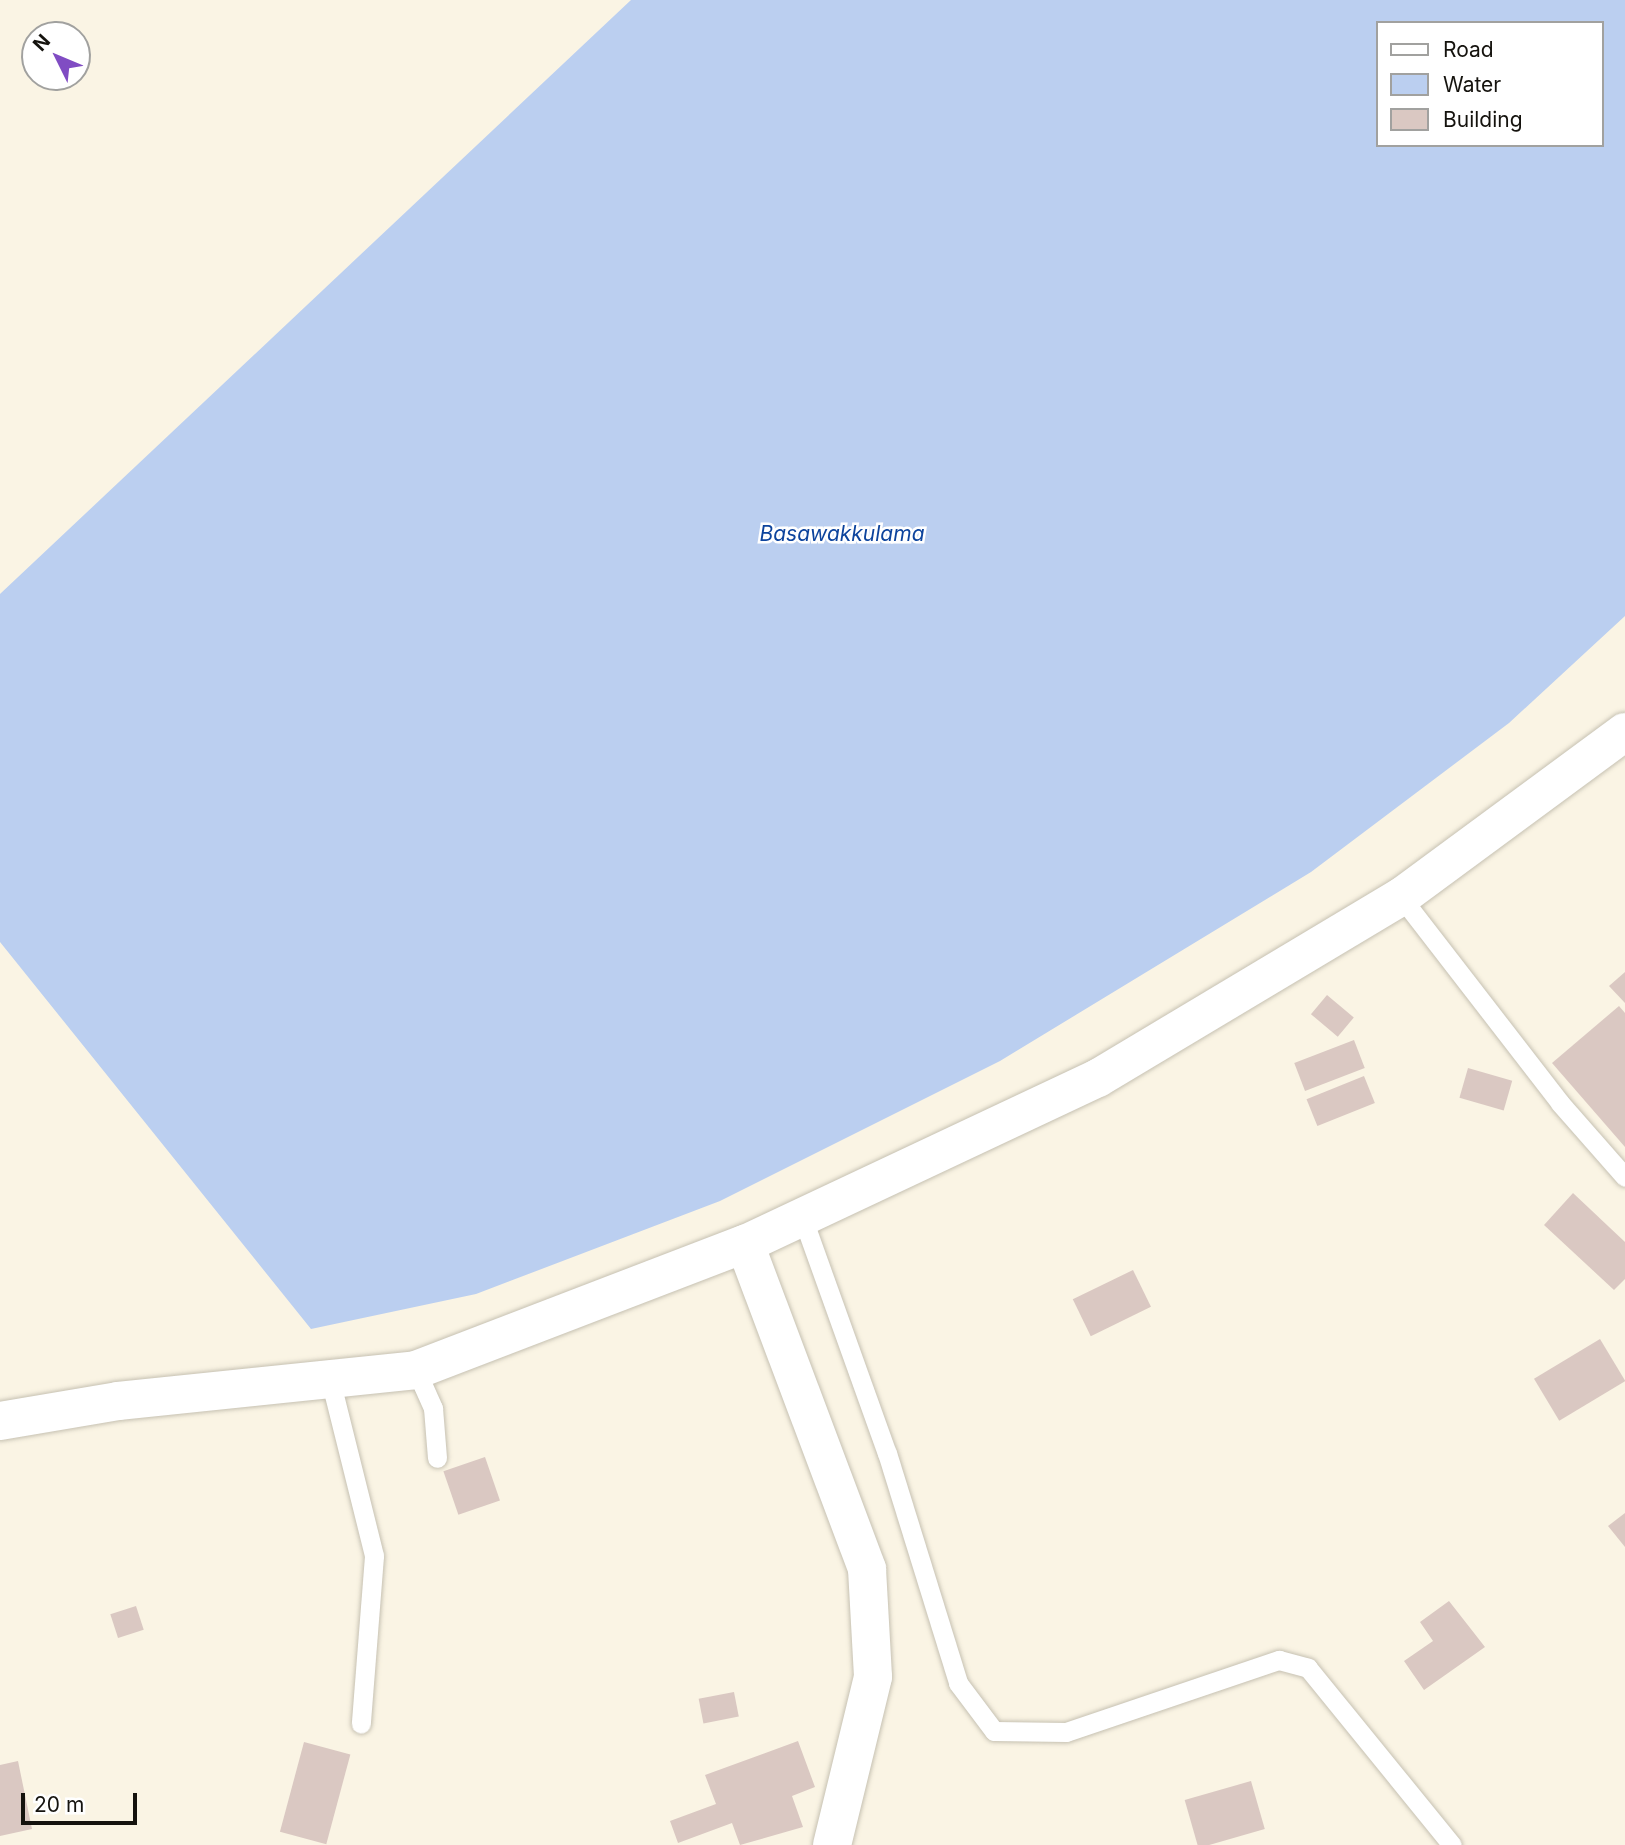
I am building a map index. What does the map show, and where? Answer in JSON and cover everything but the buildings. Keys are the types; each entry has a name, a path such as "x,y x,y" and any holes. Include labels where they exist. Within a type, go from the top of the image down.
{"street":[{"path":"0,1421 118,1401 331,1383 416,1370 745,1244 1098,1078 1401,897 1625,732"},
{"path":"745,1244 867,1569 873,1677 832,1845"}],"lane":[{"path":"1401,897 1560,1102 1625,1177"},
{"path":"803,1219 887,1453 958,1682 994,1731 1066,1732 1279,1660 1308,1668 1452,1845"},
{"path":"416,1370 433,1408 437,1458"},
{"path":"331,1383 373,1556 360,1723"}],"water":[{"name":"Basawakkulama","path":"631,0 1625,0 1625,616 1509,723 1311,872 1000,1061 720,1201 476,1294 311,1329 0,942 0,594"}]}
